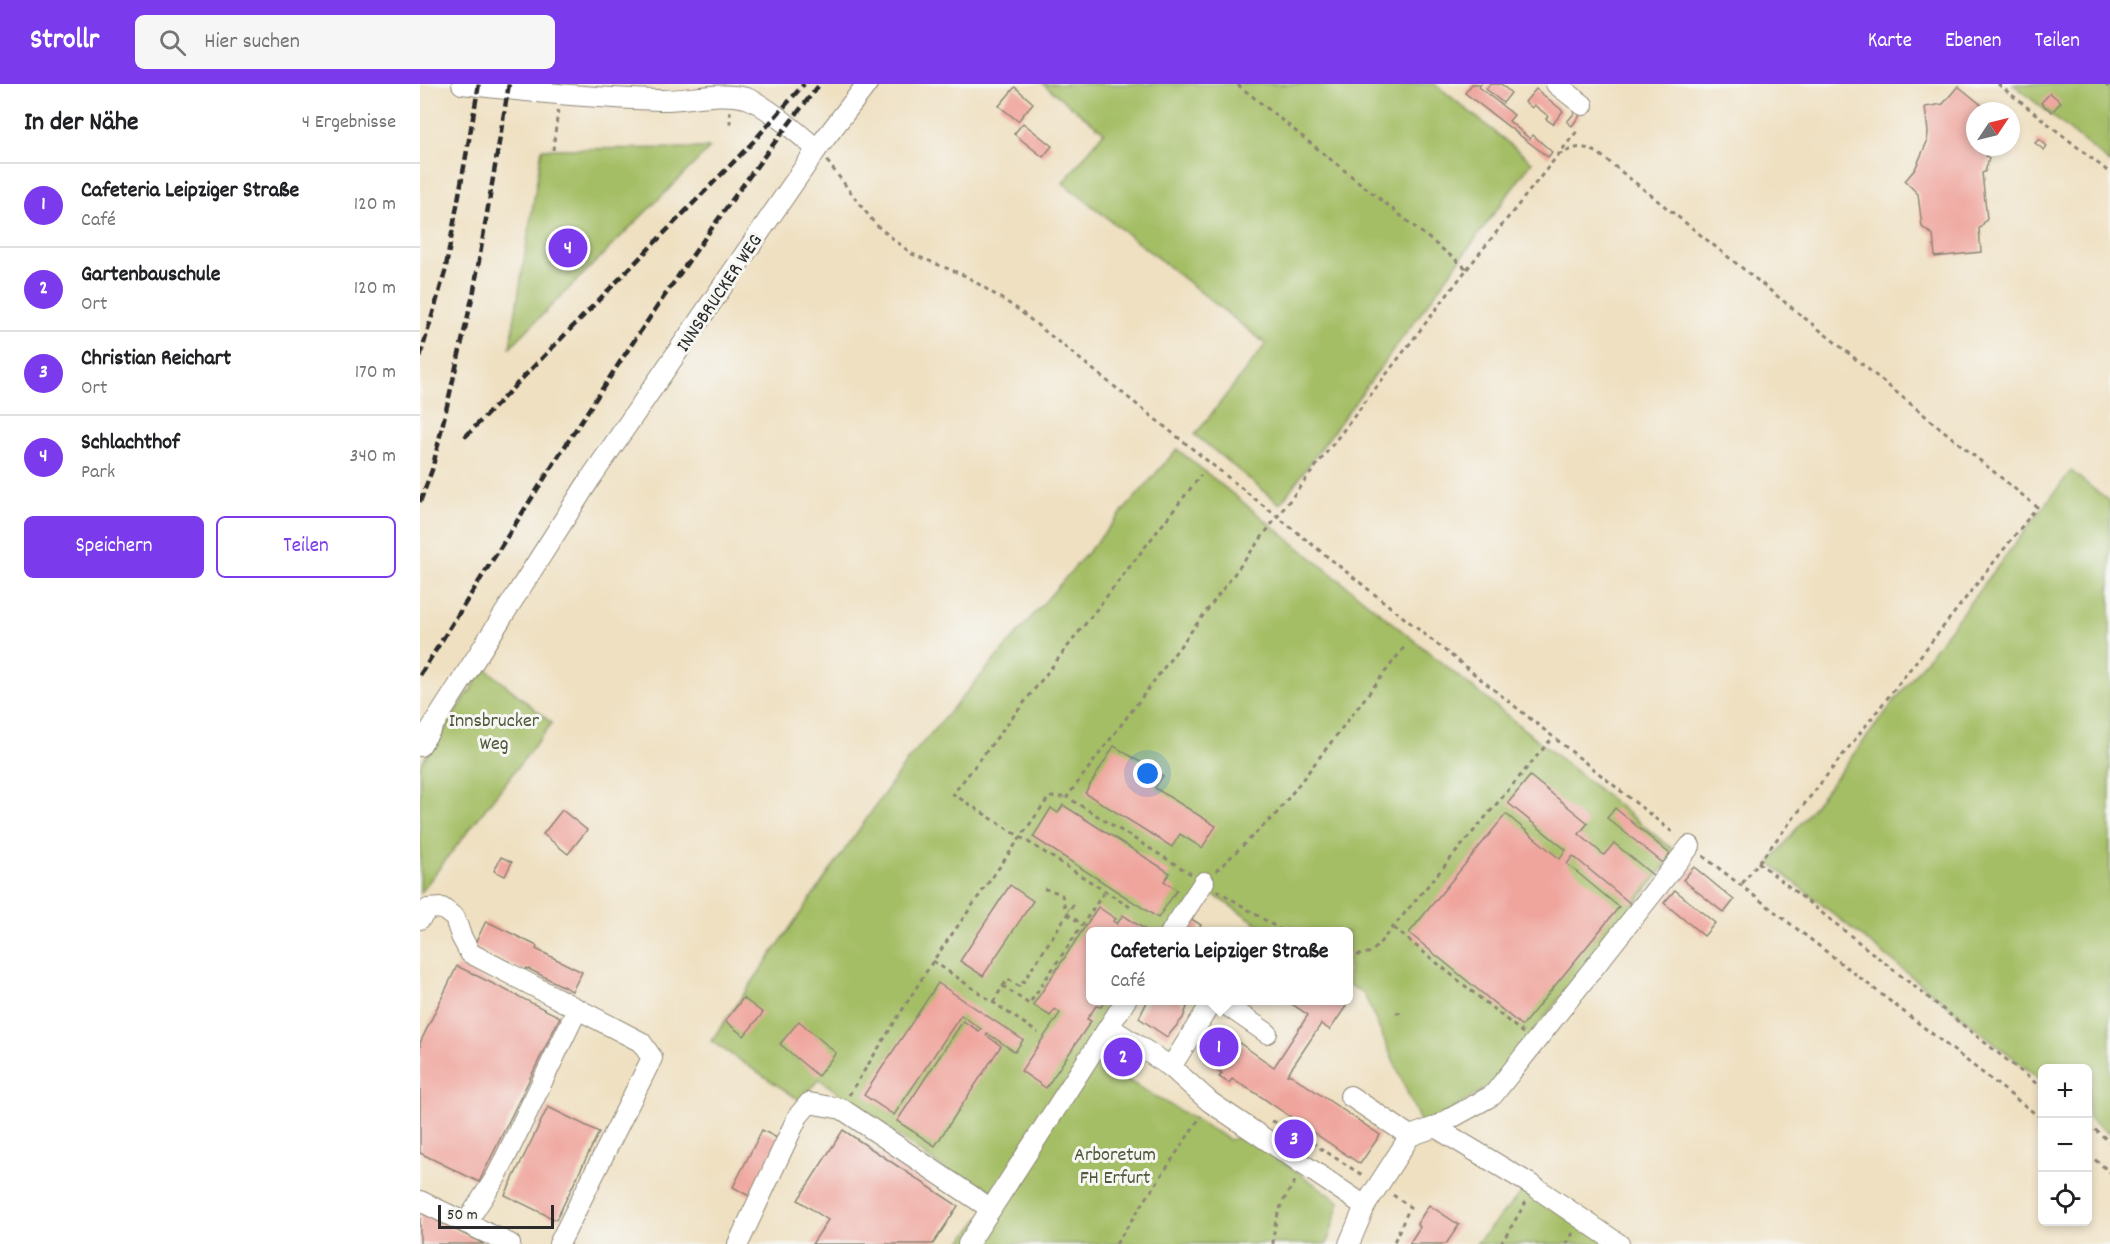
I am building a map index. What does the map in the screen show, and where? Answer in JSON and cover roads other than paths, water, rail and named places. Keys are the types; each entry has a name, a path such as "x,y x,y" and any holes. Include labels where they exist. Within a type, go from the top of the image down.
{"street":[{"path":"462,84 561,90 662,100 717,96 747,98 817,149"},
{"name":"INNSBRUCKER WEG","path":"420,746 590,479 817,149 867,84"},
{"path":"1556,84 1582,105"},
{"path":"1349,1244 1365,1206 1410,1136 1435,1127 1493,1095 1690,846"},
{"path":"1174,927 1204,882"},
{"path":"420,919 428,909 442,908 455,918 470,953 641,1042 652,1058 559,1244"},
{"path":"968,1244 1123,1005"},
{"path":"1171,1067 1210,1005"},
{"path":"1226,1005 1267,1033"},
{"path":"465,1223 496,1176 577,1010"},
{"path":"1109,1027 1171,1067 1210,1102 1365,1206"},
{"path":"1350,1096 1410,1136"},
{"path":"738,1244 798,1116 809,1103 842,1109 991,1209"},
{"path":"1435,1127 1535,1187 1619,1244"},
{"path":"420,1201 510,1244"}],"railway":[{"path":"420,357 445,272 479,84"},
{"path":"420,502 432,470 474,290 509,84"},
{"path":"465,437 753,142 804,84"},
{"path":"420,675 563,449 662,300 713,227 820,84"}],"place":[{"name":"Schlachthof","path":"568,248"},
{"name":"Cafeteria Leipziger Straße","path":"1219,1047"},
{"name":"Gartenbauschule","path":"1123,1057"},
{"name":"Christian Reichart","path":"1294,1139"}],"park label":[{"name":"Innsbrucker Weg","path":"494,730"},
{"name":"Arboretum FH Erfurt","path":"1115,1164"}]}
